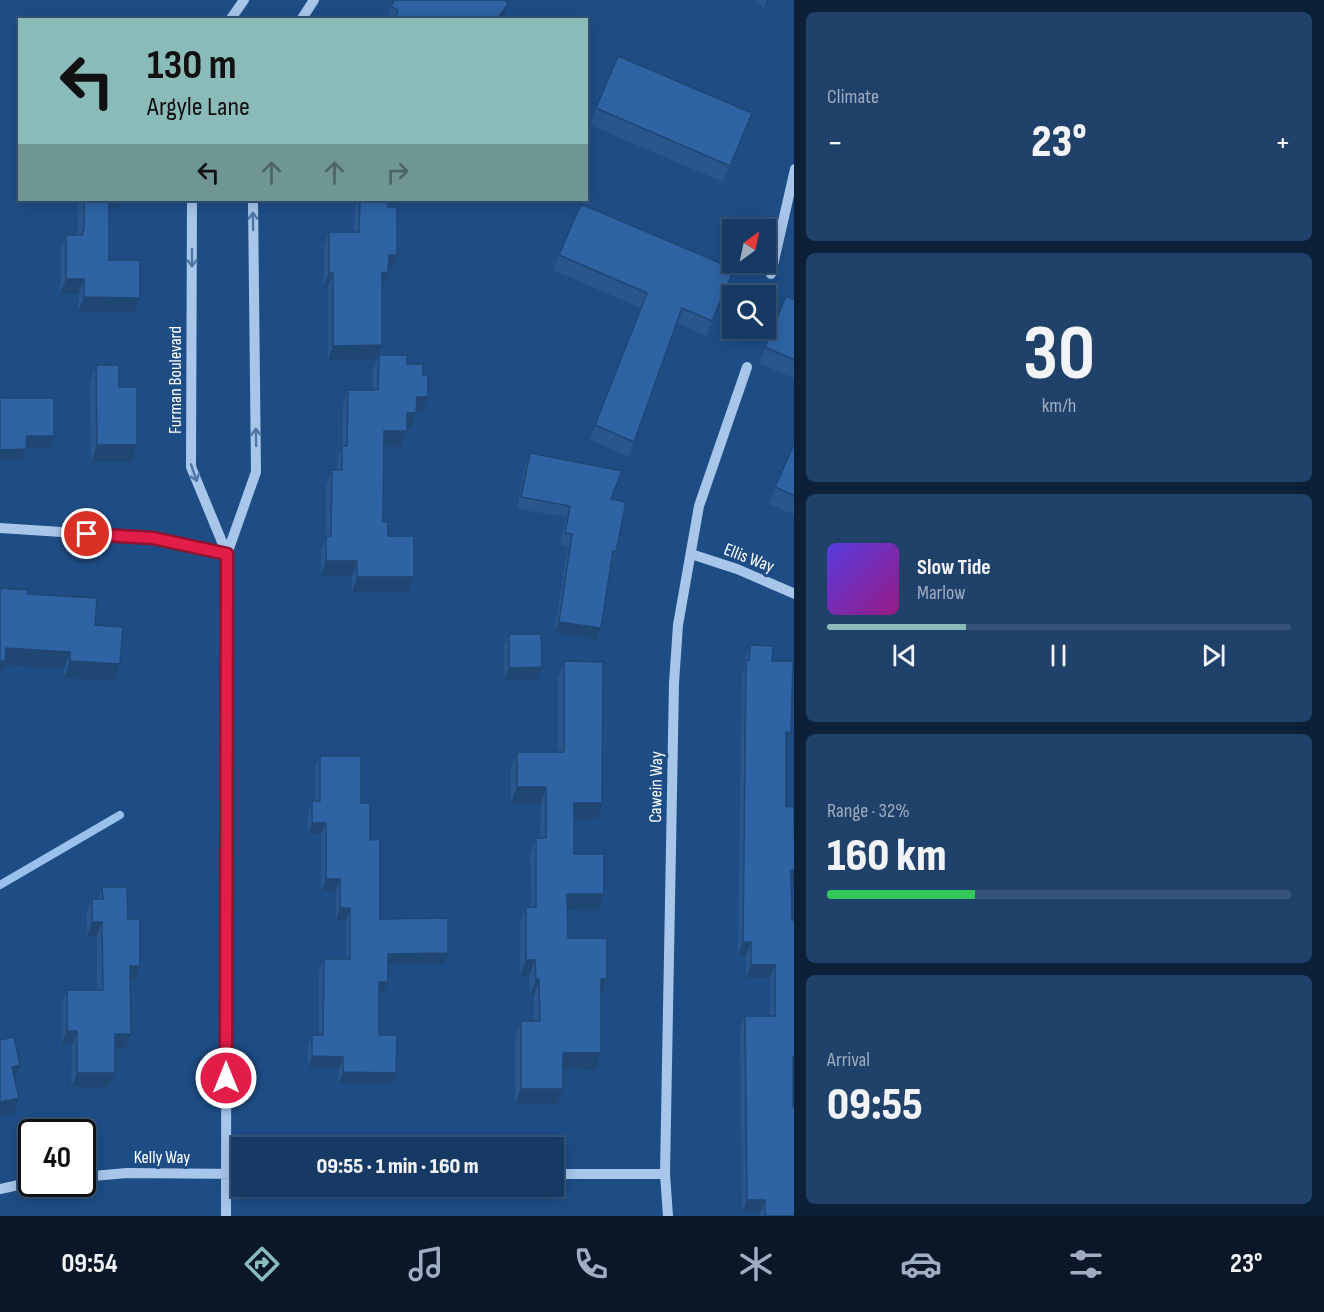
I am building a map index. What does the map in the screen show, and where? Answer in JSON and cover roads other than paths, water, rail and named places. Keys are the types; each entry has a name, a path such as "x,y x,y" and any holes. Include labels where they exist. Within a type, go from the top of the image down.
{"street":[{"path":"231,18 244,0"},
{"path":"302,18 314,0"},
{"path":"771,274 794,173"},
{"name":"Furman Boulevard","path":"192,201 191,467 227,554"},
{"name":"Furman Boulevard","path":"226,1216 227,554 256,472 253,201"},
{"name":"Cawein Way","path":"668,1216 665,1174 674,683 678,625 699,506 747,368"},
{"path":"0,528 153,538 227,554"},
{"name":"Ellis Way","path":"691,554 737,569 794,594"},
{"name":"Kelly Way","path":"96,1176 127,1173 231,1174"},
{"path":"564,1174 665,1174"},
{"path":"0,1189 18,1185"}],"waterway":[{"path":"0,885 120,815"}]}
